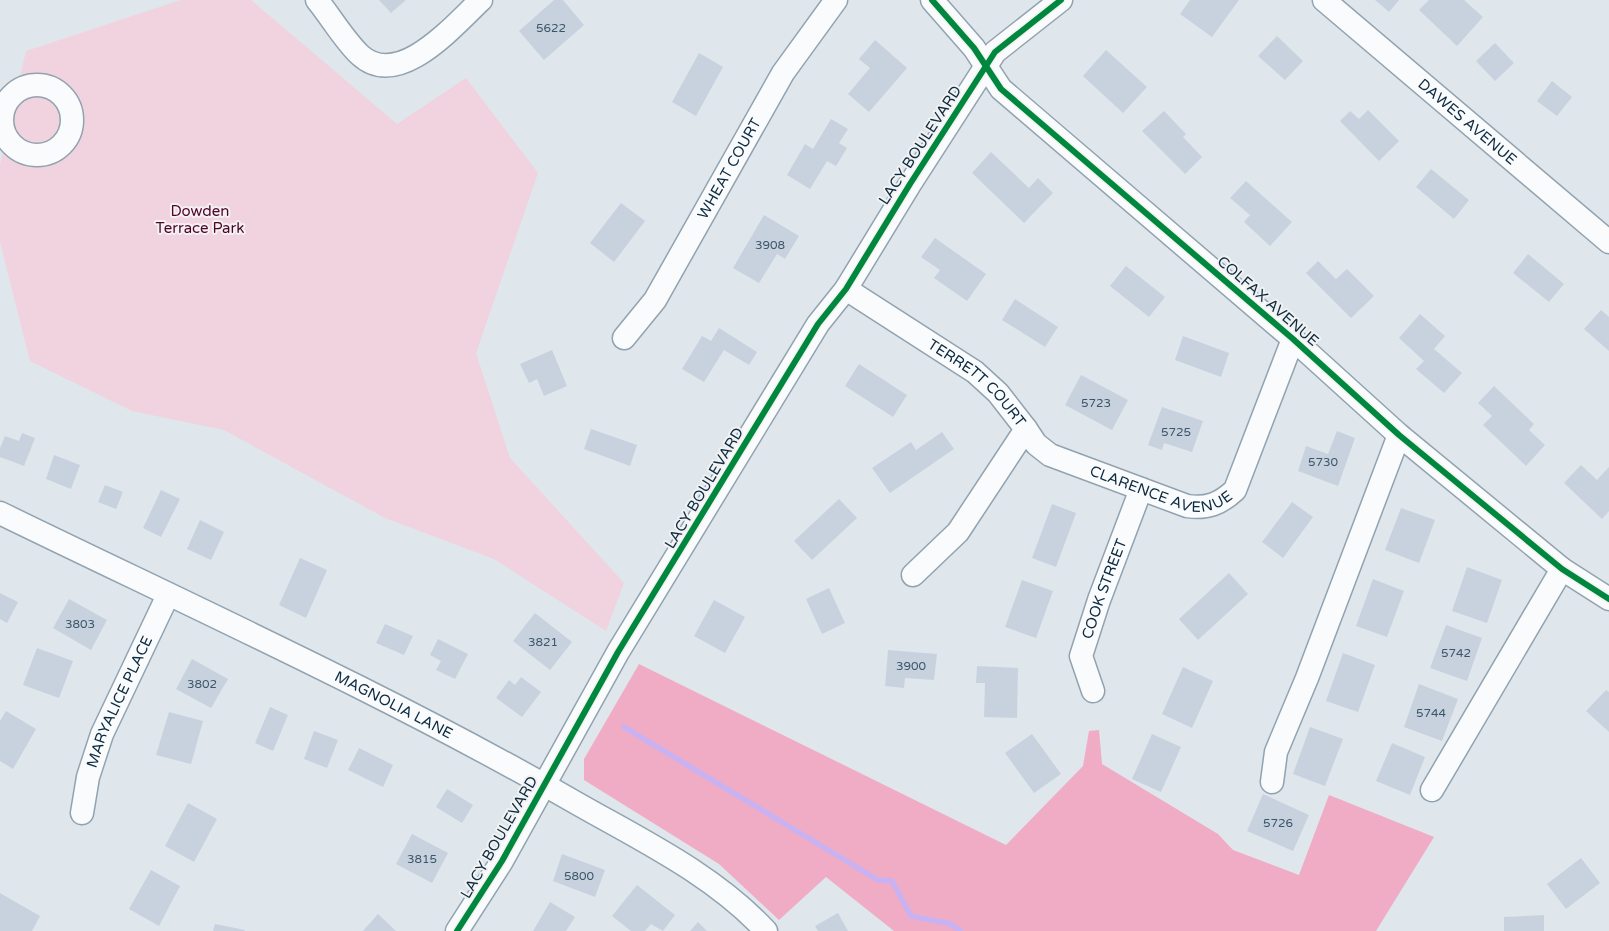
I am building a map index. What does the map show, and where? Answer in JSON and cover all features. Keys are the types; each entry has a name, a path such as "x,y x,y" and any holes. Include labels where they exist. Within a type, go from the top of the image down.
{"street":[{"path":"318,0 360,55 371,62 385,64 400,63 419,55 433,45 481,0"},
{"name":"WHEAT COURT","path":"624,338 655,300 783,73 836,0"},
{"name":"COLFAX AVENUE","path":"932,0 974,48 1002,89 1293,339 1399,435 1562,569 1609,599"},
{"name":"LACY BOULEVARD","path":"457,931 502,861 618,652 818,324 846,288 995,52 1061,0"},
{"name":"DAWES AVENUE","path":"1324,0 1609,242"},
{"name":"TERRETT COURT","path":"846,288 975,372 998,393 1026,429 958,532 914,575"},
{"name":"CLARENCE AVENUE","path":"1026,429 1036,444 1050,455 1187,506 1199,508 1213,506 1235,490 1293,339"},
{"path":"1272,782 1276,752 1307,678 1399,435"},
{"name":"COOK STREET","path":"1093,690 1081,656 1099,600 1141,489"},
{"name":"MAGNOLIA LANE","path":"0,513 491,753 724,891 766,931"},
{"path":"1432,790 1562,569"},
{"name":"MARYALICE PLACE","path":"82,813 88,777 102,734 168,595"}],"green space":[{"name":"Dowden Terrace Park","path":"181,0 251,0 397,124 466,78 538,173 476,353 510,458 624,583 606,631 494,559 385,518 224,430 132,411 30,361 0,242 0,165 26,51"}],"shaded area":[{"path":"639,664 1006,845 1083,766 1089,731 1099,730 1102,764 1218,834 1233,850 1299,875 1329,795 1434,837 1376,931 894,931 826,877 779,920 719,864 584,780 584,759"}],"building":[{"path":"379,0 406,0 391,13"},
{"path":"554,0 563,0 584,25 544,60 519,31"},
{"path":"1190,0 1239,0 1212,37 1180,14"},
{"path":"1375,0 1399,0 1389,12"},
{"path":"1429,0 1464,0 1483,17 1457,46 1419,10"},
{"path":"1277,36 1303,61 1285,80 1258,56"},
{"path":"875,40 907,68 869,112 848,94 870,68 859,59"},
{"path":"1495,43 1514,63 1495,81 1476,61"},
{"path":"1106,50 1147,87 1123,113 1083,76"},
{"path":"699,53 723,67 696,116 672,102"},
{"path":"1552,81 1572,97 1557,116 1537,101"},
{"path":"1368,110 1399,141 1379,161 1340,121 1350,111 1359,119"},
{"path":"1164,111 1186,134 1183,137 1202,157 1185,174 1142,131"},
{"path":"831,119 848,129 839,143 847,148 836,166 827,161 810,189 787,175 805,144 813,149"},
{"path":"991,152 1029,188 1038,178 1053,193 1024,223 972,173"},
{"path":"1431,169 1469,200 1454,219 1416,187"},
{"path":"1246,181 1292,222 1270,246 1244,222 1250,215 1230,198"},
{"path":"621,203 645,221 614,262 590,243"},
{"path":"764,215 799,236 785,259 777,254 759,283 733,268"},
{"path":"935,238 986,274 967,301 934,278 940,270 921,257"},
{"path":"1528,254 1564,284 1549,302 1513,273"},
{"path":"1318,261 1336,279 1347,269 1374,296 1351,318 1306,273"},
{"path":"1126,266 1165,297 1149,317 1110,286"},
{"path":"1015,299 1058,327 1045,347 1002,320"},
{"path":"1601,310 1609,317 1609,351 1584,329"},
{"path":"1420,314 1445,336 1434,349 1462,373 1444,393 1416,369 1424,361 1399,338"},
{"path":"719,328 757,352 749,365 724,350 704,382 682,369 702,336 711,341"},
{"path":"1183,336 1229,353 1221,377 1175,360"},
{"path":"552,350 567,386 544,396 537,379 529,383 520,364"},
{"path":"859,364 907,395 893,417 845,386"},
{"path":"1081,375 1128,400 1112,430 1065,405"},
{"path":"1494,386 1534,424 1529,430 1545,445 1526,466 1483,425 1492,416 1478,403"},
{"path":"1162,407 1203,421 1192,452 1164,443 1162,450 1148,445"},
{"path":"591,429 637,445 630,466 584,449"},
{"path":"1337,431 1355,438 1338,486 1298,471 1306,446 1328,454"},
{"path":"942,432 954,449 890,493 872,468 911,442 916,450"},
{"path":"22,433 35,438 24,466 0,457 0,448 5,436 19,441"},
{"path":"54,455 80,465 71,489 46,479"},
{"path":"1581,465 1597,480 1609,467 1609,511 1602,519 1564,483"},
{"path":"105,485 123,492 116,509 98,502"},
{"path":"161,490 180,499 161,537 143,528"},
{"path":"839,499 857,518 812,560 794,541"},
{"path":"1292,502 1313,517 1283,558 1262,542"},
{"path":"1052,504 1076,513 1056,567 1032,558"},
{"path":"1401,508 1435,520 1419,563 1385,550"},
{"path":"200,520 224,532 211,560 187,549"},
{"path":"300,558 327,570 306,618 279,605"},
{"path":"1467,567 1502,580 1487,623 1452,611"},
{"path":"1229,573 1248,594 1198,640 1179,619"},
{"path":"1373,579 1404,591 1387,637 1356,626"},
{"path":"1022,580 1053,591 1036,638 1005,627"},
{"path":"829,588 845,623 822,634 806,599"},
{"path":"0,593 18,602 7,623 0,619"},
{"path":"69,599 107,620 91,650 53,628"},
{"path":"714,600 745,617 725,653 694,636"},
{"path":"535,613 572,642 550,670 513,641"},
{"path":"385,624 413,636 404,655 376,643"},
{"path":"1446,625 1482,638 1467,681 1430,668"},
{"path":"438,639 468,654 455,679 436,670 441,661 430,655"},
{"path":"37,648 73,661 59,698 23,685"},
{"path":"888,650 937,654 934,680 905,678 904,688 885,686"},
{"path":"1343,653 1375,665 1358,712 1326,701"},
{"path":"192,659 228,679 211,708 176,689"},
{"path":"977,666 1018,668 1017,718 984,717 985,683 976,683"},
{"path":"1183,667 1213,681 1192,728 1162,714"},
{"path":"521,677 541,692 522,717 496,698 509,680 515,685"},
{"path":"1419,684 1458,699 1442,741 1404,727"},
{"path":"1606,690 1609,692 1609,732 1586,711"},
{"path":"270,707 288,715 273,751 255,743"},
{"path":"6,711 36,729 13,769 0,761 0,721"},
{"path":"169,712 203,721 191,764 156,755"},
{"path":"1310,727 1343,739 1325,786 1293,774"},
{"path":"314,731 338,740 327,768 304,759"},
{"path":"1032,734 1061,774 1034,793 1005,753"},
{"path":"1152,734 1181,747 1161,792 1132,779"},
{"path":"1392,743 1425,757 1410,795 1376,781"},
{"path":"359,748 393,765 383,787 348,770"},
{"path":"447,789 473,805 462,823 436,807"},
{"path":"1263,794 1309,815 1293,851 1247,831"},
{"path":"188,803 217,819 194,862 165,846"},
{"path":"412,834 448,853 432,883 396,864"},
{"path":"562,854 605,870 595,897 553,881"},
{"path":"1581,858 1600,883 1566,909 1547,884"},
{"path":"151,870 180,886 159,926 129,909"},
{"path":"637,885 675,915 663,931 651,924 645,931 631,931 612,916"},
{"path":"0,893 40,916 32,931 0,931"},
{"path":"550,902 575,917 566,931 533,931"},
{"path":"838,913 848,931 818,931 815,926"},
{"path":"378,914 396,931 363,931"},
{"path":"1544,915 1544,931 1504,931 1504,917"},
{"path":"698,922 707,931 690,931"},
{"path":"215,924 245,930 213,931"}],"waterway":[{"path":"624,727 878,880 892,881 911,916 951,924 960,931"}],"cycle path":[{"path":"932,0 974,48 1001,89 1293,339 1399,435 1562,569 1609,599"},
{"path":"457,931 502,861 618,652 818,324 846,289 910,184 995,52 1061,0"}]}
